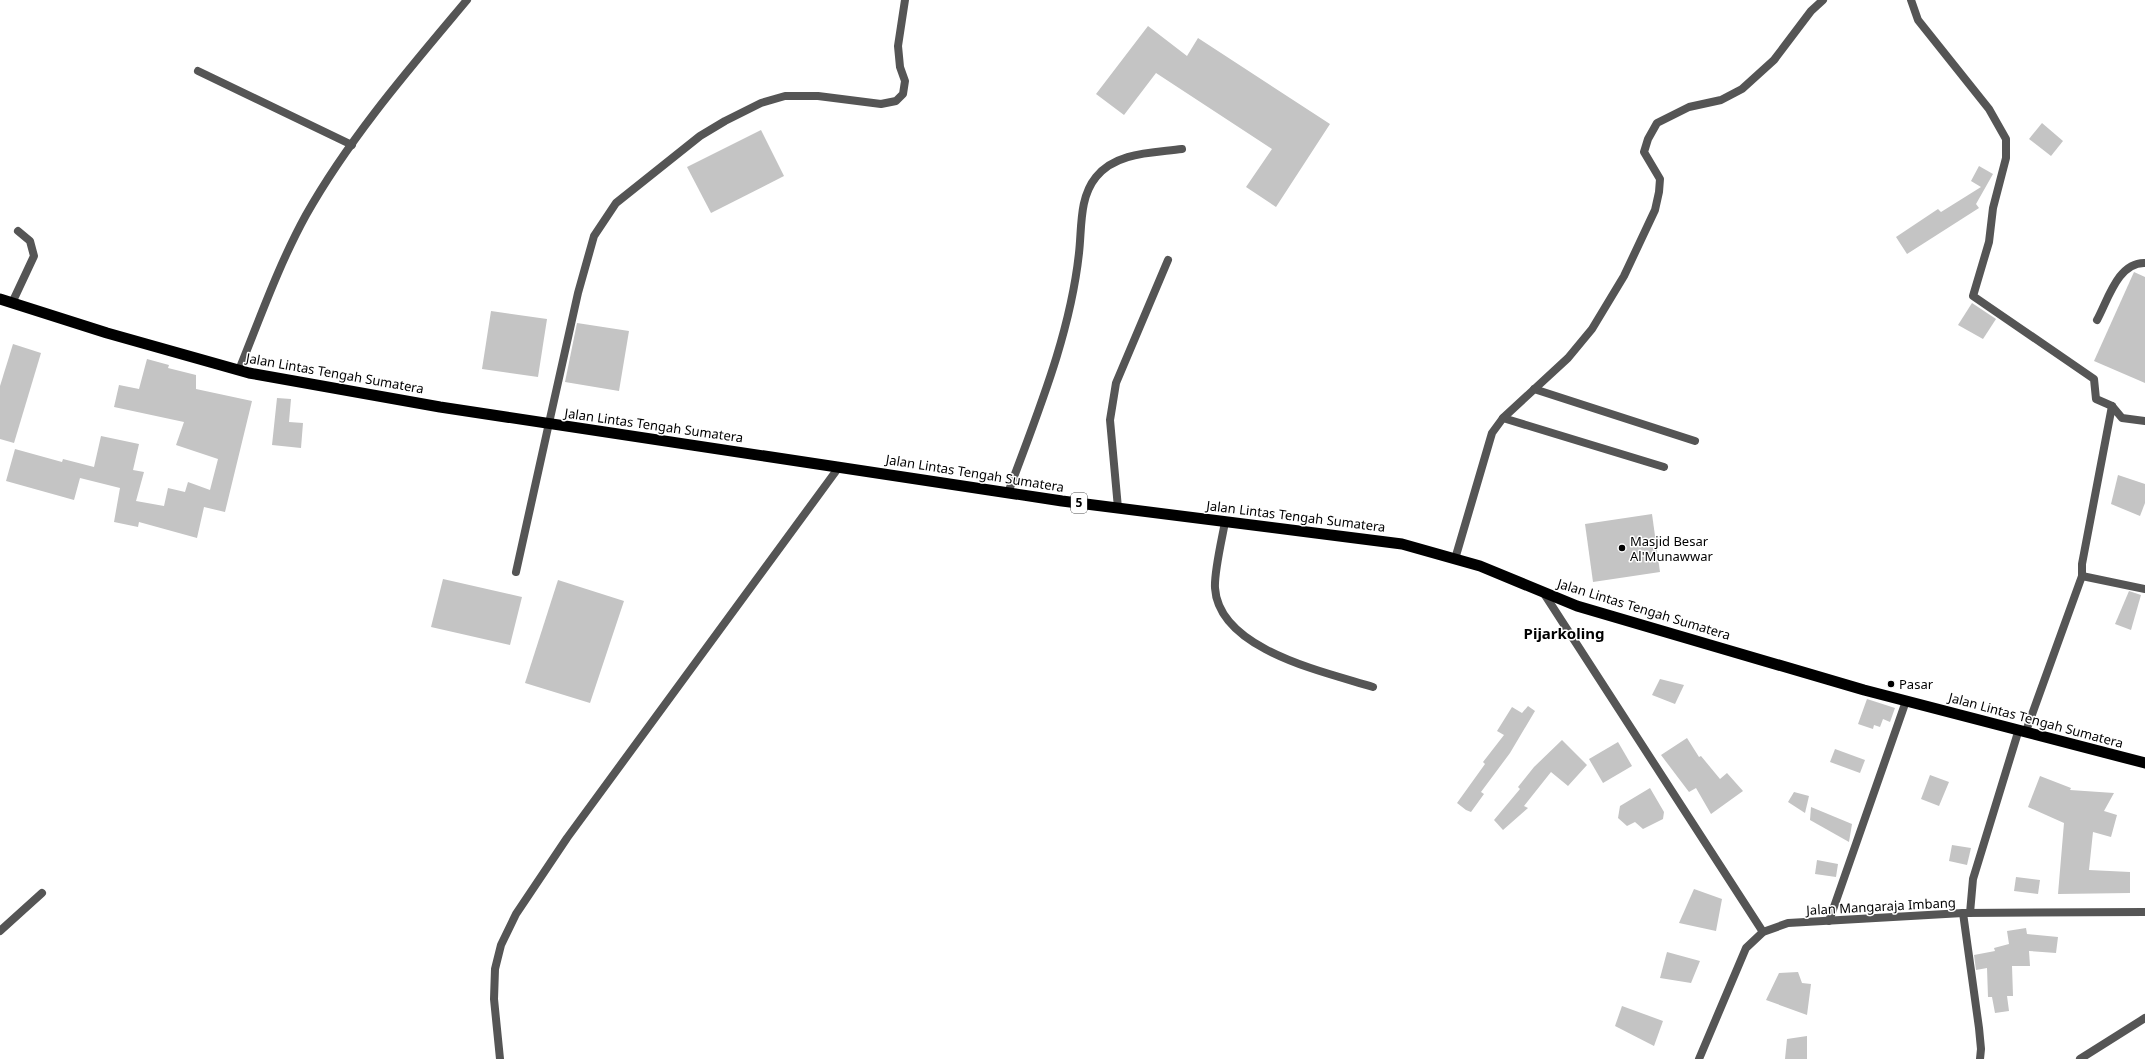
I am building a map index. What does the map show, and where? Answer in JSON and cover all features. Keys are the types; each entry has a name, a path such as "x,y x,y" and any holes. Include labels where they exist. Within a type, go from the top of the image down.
{"highway":[{"name":"Jalan Lintas Tengah Sumatera","path":"0,300 107,333 239,370 432,406 1008,493 1402,544 1480,566 1584,608 1906,701 2023,730 2145,763"}],"street":[{"path":"239,370 277,275 306,215 352,145 399,81 467,0"},
{"path":"516,572 578,293 594,236 616,203 700,136 725,121 761,103 785,96 818,96 881,104 896,101 903,94 905,81 900,67 898,46 905,0"},
{"path":"1455,559 1492,433 1503,418 1568,358 1592,329 1624,276 1655,210 1660,192 1660,179 1644,152 1648,139 1658,123 1690,107 1721,100 1742,89 1774,60 1811,12 1823,0"},
{"path":"1911,0 1918,20 1989,109 2006,139 2006,158 1993,208 1989,242 1973,296 2094,380 2096,399 2112,406 2122,418 2145,421"},
{"path":"198,71 352,145"},
{"path":"1008,493 1061,348 1076,281 1086,191 1096,177 1108,165 1130,156 1182,149"},
{"path":"12,303 34,256 30,241 18,231"},
{"path":"1118,508 1110,420 1116,383 1168,260"},
{"path":"2097,320 2121,273 2132,265 2145,263"},
{"path":"1534,389 1695,441"},
{"path":"1980,1059 1981,1049 1979,1028 1966,913 1973,879 2023,730 2082,576 2082,564 2112,406"},
{"path":"1503,418 1664,467"},
{"path":"500,1059 494,999 495,969 501,945 516,914 572,832 839,467"},
{"path":"1225,522 1215,587 1218,603 1228,621 1247,638 1292,662 1373,686"},
{"path":"2082,576 2145,589"},
{"path":"1543,592 1763,932"},
{"path":"1829,921 1906,701"},
{"path":"0,931 42,894"},
{"name":"Jalan Mangaraja Imbang","path":"1699,1059 1746,948 1763,932 1788,923 1966,913 2145,912"},
{"path":"2080,1059 2145,1018"}],"building":[{"path":"1148,26 1187,56 1198,38 1330,124 1276,207 1246,187 1272,149 1156,73 1124,115 1096,94"},
{"path":"2042,123 2063,141 2051,156 2029,139"},
{"path":"761,130 784,176 711,213 687,167"},
{"path":"1979,166 1993,174 1976,204 1979,208 1907,254 1896,237 1938,209 1941,212 1981,187 1971,181"},
{"path":"2134,272 2145,277 2145,383 2094,361"},
{"path":"1972,303 1996,319 1983,339 1958,325"},
{"path":"491,311 547,319 538,377 482,369"},
{"path":"577,323 629,331 619,391 565,382"},
{"path":"13,344 41,353 14,443 0,439 0,386"},
{"path":"147,359 169,365 168,368 196,375 196,389 252,401 225,512 204,507 197,538 139,522 138,527 114,522 120,488 80,478 74,500 6,481 15,449 62,462 63,459 94,467 101,436 139,444 133,470 144,472 136,501 164,506 168,488 185,492 188,482 210,490 218,459 176,445 184,422 114,407 119,385 139,389"},
{"path":"277,398 291,399 289,422 303,423 301,448 272,445"},
{"path":"2118,475 2145,484 2145,503 2140,516 2111,504"},
{"name":"Masjid Besar Al'Munawwar","path":"1652,514 1660,572 1593,582 1585,524"},
{"path":"443,579 522,597 510,645 431,627"},
{"path":"558,580 624,601 590,703 525,683"},
{"path":"2129,591 2141,595 2131,630 2115,624"},
{"path":"1660,679 1684,685 1675,704 1652,695"},
{"path":"1867,699 1895,708 1890,722 1883,719 1880,727 1874,725 1873,729 1858,724"},
{"path":"1528,706 1535,711 1510,753 1481,792 1484,794 1471,812 1466,810 1457,803 1485,764 1483,762 1504,735 1497,731 1512,707 1522,713"},
{"path":"1687,738 1699,757 1701,756 1720,779 1727,773 1743,791 1711,814 1696,788 1689,792 1661,755"},
{"path":"1562,740 1587,765 1568,786 1551,772 1524,806 1528,808 1503,830 1494,820 1520,789 1518,787 1534,767"},
{"path":"1618,742 1632,766 1603,783 1589,759"},
{"path":"1835,749 1865,760 1860,773 1830,762"},
{"path":"1930,775 1949,782 1939,806 1921,799"},
{"path":"2040,776 2071,788 2070,790 2114,793 2104,811 2117,815 2111,837 2093,832 2089,870 2130,872 2130,893 2058,894 2064,823 2028,807"},
{"path":"1650,788 1664,812 1663,819 1643,829 1635,822 1627,826 1618,818 1620,806"},
{"path":"1794,792 1809,796 1805,813 1788,802"},
{"path":"1811,807 1852,824 1849,842 1810,820"},
{"path":"1952,845 1971,848 1967,865 1949,861"},
{"path":"1817,860 1838,864 1836,877 1815,874"},
{"path":"2016,877 2040,880 2038,894 2014,891"},
{"path":"1694,889 1722,899 1716,931 1679,923"},
{"path":"2026,928 2027,934 2058,937 2056,953 2029,951 2030,966 2012,966 2013,996 2007,996 2009,1011 1995,1013 1992,997 1988,997 1987,968 1976,970 1974,955 1995,951 1994,948 2009,944 2007,931"},
{"path":"1667,952 1700,961 1691,983 1660,978"},
{"path":"1798,972 1802,983 1811,984 1807,1015 1766,1000 1779,973"},
{"path":"1622,1006 1663,1021 1654,1046 1615,1026"},
{"path":"1807,1036 1807,1059 1785,1059 1787,1039"}],"place":[{"name":"Masjid Besar Al'Munawwar","path":"1622,548"},
{"name":"Pasar","path":"1891,684"}],"district":[{"name":"Pijarkoling","path":"1564,634"}]}
